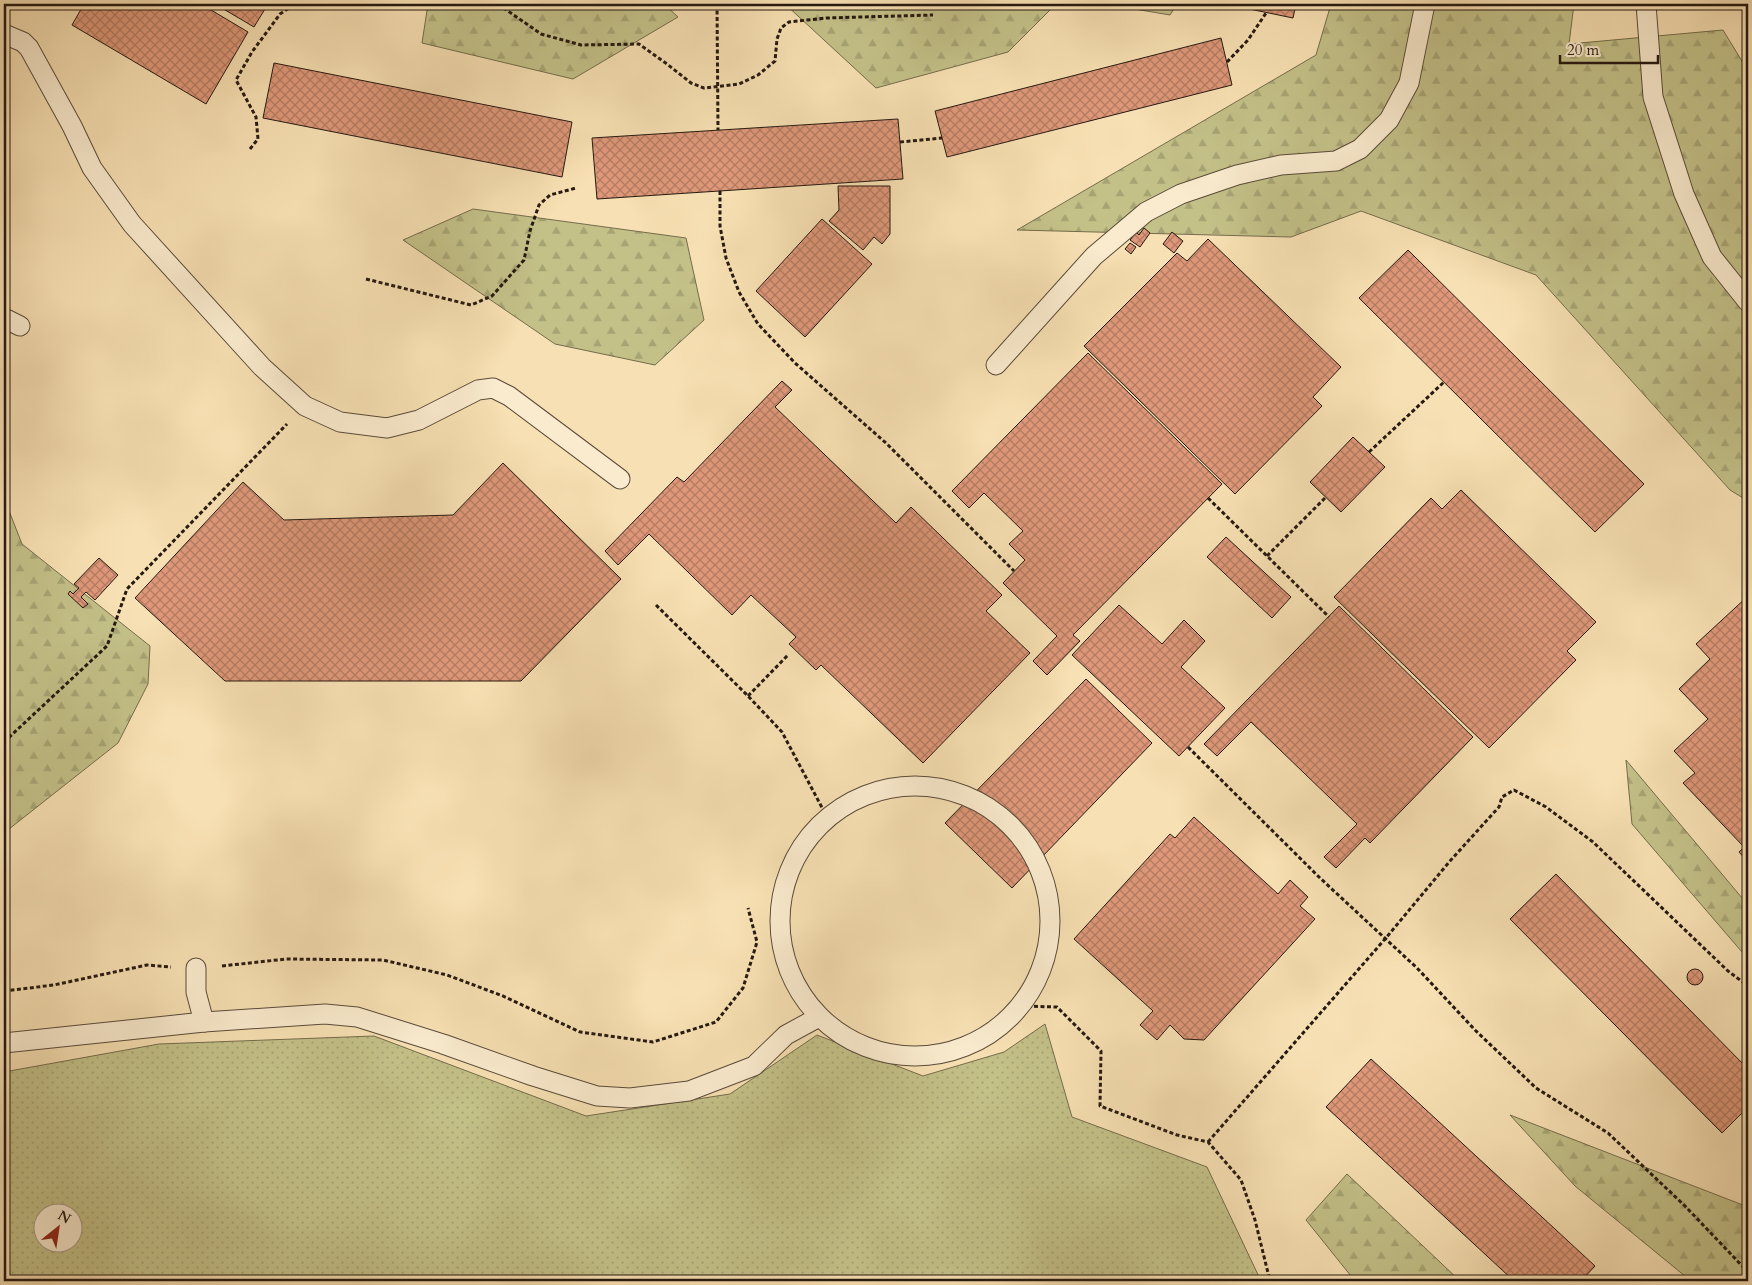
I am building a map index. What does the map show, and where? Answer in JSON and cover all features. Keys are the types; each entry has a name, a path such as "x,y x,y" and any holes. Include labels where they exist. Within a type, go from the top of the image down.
{"lane":[{"path":"996,365 1094,256 1146,212 1181,194 1237,175 1281,165 1336,161 1360,149 1389,120 1409,83 1425,4"},
{"path":"1646,4 1653,97 1684,194 1712,258 1748,302"},
{"path":"4,34 23,42 29,48 72,126 92,168 132,224 262,367 305,406 340,422 387,428 419,420 478,390 494,388 509,396 620,479"},
{"path":"902,785 944,788 982,803 1015,828 1037,860 1049,897 1050,936 1041,973 1022,1006 994,1032 960,1049 923,1056 885,1053 850,1040 819,1017 799,993 786,965 779,934 782,890 798,849 811,832 827,817 862,795 902,785"},
{"path":"196,968 196,992 204,1022"},
{"path":"4,1043 204,1022 325,1014 357,1017 418,1035 533,1076 597,1096 630,1098 690,1092 754,1066 786,1035 819,1017"}],"path":[{"path":"250,149 258,140 256,116 236,80 252,52 280,14 295,4"},
{"path":"498,4 541,34 581,45 639,44 668,64 691,84 704,88 739,84 758,75 775,60 777,39 782,28 789,22 826,18 933,16"},
{"path":"717,4 718,130"},
{"path":"1227,62 1248,40 1266,12"},
{"path":"900,142 942,138"},
{"path":"366,279 471,305 492,296 524,260 530,231 539,205 550,195 576,188"},
{"path":"720,191 720,226 726,258 739,292 758,324 796,363 886,443 1014,571"},
{"path":"1369,452 1444,382"},
{"path":"4,742 107,646 127,589 305,406"},
{"path":"1267,556 1326,497"},
{"path":"1208,498 1329,617"},
{"path":"656,606 782,732 827,817"},
{"path":"748,696 788,655"},
{"path":"1188,747 1376,932 1416,968 1475,1030 1536,1088 1608,1133 1685,1206 1748,1272"},
{"path":"1208,1142 1385,939 1450,861 1488,820 1498,807 1502,797 1514,790 1546,807 1593,842 1728,971 1748,986"},
{"path":"4,991 54,985 147,965 196,968 286,958 383,960 447,975 503,996 580,1032 653,1042 716,1022 743,988 757,942 748,908"},
{"path":"1022,1006 1058,1007 1101,1051 1100,1106 1177,1135 1208,1142 1241,1180 1255,1220 1270,1281"}],"green space":[{"path":"428,4 664,4 678,17 573,79 422,43"},
{"path":"785,4 1056,4 1008,52 876,88"},
{"path":"1105,4 1177,4 1170,15"},
{"path":"1331,4 1574,4 1569,44 1723,30 1748,71 1748,501 1730,490 1536,275 1361,211 1291,237 1017,230 1316,55"},
{"path":"473,209 686,238 704,320 655,365 555,344 403,240"},
{"path":"4,498 22,544 150,646 148,684 118,743 4,833"},
{"path":"1626,760 1748,905 1748,959 1632,824"},
{"path":"1045,1024 1072,1117 1207,1167 1261,1281 4,1281 4,1072 159,1044 374,1036 586,1116 730,1094 817,1035 923,1076 1004,1052"},
{"path":"1510,1115 1748,1207 1748,1281 1691,1281 1575,1186"},
{"path":"1347,1174 1460,1281 1355,1281 1306,1220"}],"building":[{"path":"84,4 201,4 248,32 206,104 72,25"},
{"path":"215,4 268,4 254,27"},
{"path":"1235,4 1296,4 1293,18 1235,6"},
{"path":"1221,38 1232,85 947,157 935,111"},
{"path":"274,63 572,122 562,177 263,118"},
{"path":"898,119 903,179 597,199 592,138"},
{"path":"838,186 890,186 890,234 882,244 874,237 863,250 829,221 839,210"},
{"path":"822,219 872,264 805,337 756,291"},
{"path":"1144,228 1150,233 1140,247 1130,240 1136,232 1139,235"},
{"path":"1172,232 1183,241 1174,253 1163,244"},
{"path":"1208,239 1341,367 1313,397 1322,406 1235,494 1084,346 1177,253 1187,261"},
{"path":"1130,243 1136,247 1131,254 1125,249"},
{"path":"1408,250 1644,484 1595,532 1359,298"},
{"path":"1088,353 1222,484 1073,635 1080,641 1047,675 1033,661 1057,636 1003,583 1025,560 1009,544 1023,531 984,493 969,508 952,491"},
{"path":"782,381 792,390 775,407 896,523 911,507 1002,595 986,611 1030,653 923,763 821,665 816,670 789,644 796,637 751,595 732,615 649,534 618,565 605,551 677,477 684,482"},
{"path":"1353,437 1385,467 1341,512 1310,482"},
{"path":"503,463 621,579 521,681 225,681 135,598 243,482 284,520 453,515"},
{"path":"1461,490 1596,622 1567,651 1576,660 1489,748 1334,597 1431,498 1442,509"},
{"path":"1226,537 1291,597 1272,618 1207,557"},
{"path":"99,558 118,575 95,600 86,592 81,597 88,604 83,608 68,594 70,591 73,594 79,588 74,584"},
{"path":"1748,596 1748,862 1739,852 1744,847 1683,783 1695,773 1674,751 1708,719 1679,689 1710,659 1696,644"},
{"path":"1119,605 1162,644 1184,620 1205,641 1181,667 1225,708 1179,756 1072,655"},
{"path":"1339,606 1473,737 1370,843 1365,838 1336,868 1324,857 1357,824 1251,722 1217,756 1204,744"},
{"path":"1086,679 1152,743 1012,888 945,823"},
{"path":"1194,817 1278,894 1290,880 1308,897 1300,906 1315,919 1204,1040 1184,1039 1170,1025 1157,1040 1140,1025 1153,1011 1074,939 1170,834 1175,838"},
{"path":"1556,874 1748,1069 1748,1107 1722,1133 1510,919"},
{"path":"1692,969 1698,969 1703,974 1701,983 1692,985 1687,980 1687,974"},
{"path":"1371,1059 1595,1266 1581,1281 1514,1281 1326,1107"}]}
